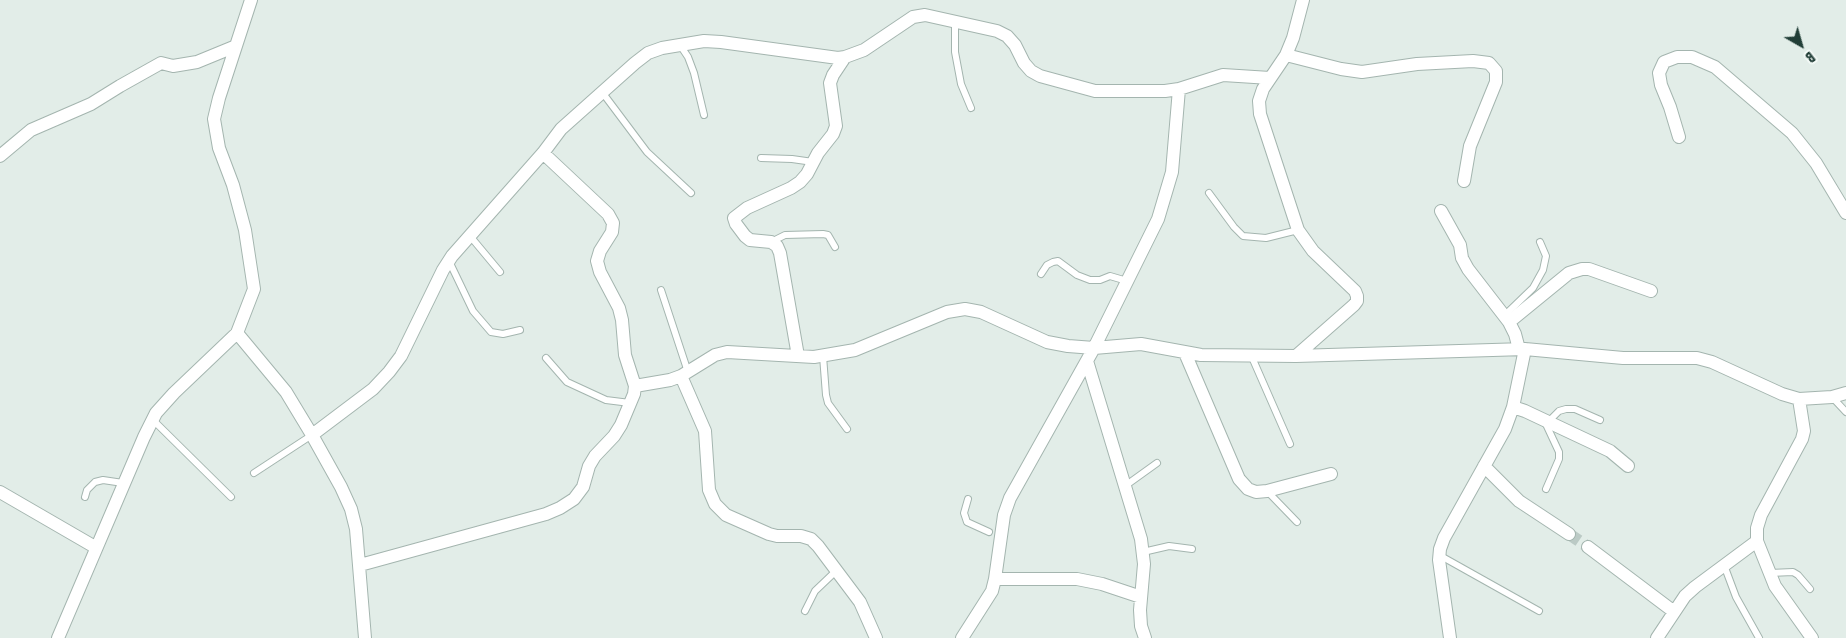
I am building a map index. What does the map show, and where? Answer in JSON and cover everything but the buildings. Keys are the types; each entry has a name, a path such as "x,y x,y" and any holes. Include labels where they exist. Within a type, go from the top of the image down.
{"street":[{"path":"58,638 95,547 156,413 174,393 237,333 254,289 245,230 233,185 219,148 214,119 218,98 251,0"},
{"path":"1296,356 1357,301 1355,291 1313,251 1298,230 1260,114 1259,101 1263,88 1286,55 1293,38 1303,0"},
{"path":"312,435 373,389 389,372 401,356 449,261 572,118 648,53 680,45 721,42 838,58 864,50 913,17 925,15 1007,36 1015,45 1024,63 1031,71 1040,76 1095,90 1107,92 1165,91 1179,89 1223,75 1270,78"},
{"path":"0,156 31,130 91,104 161,63 173,66 197,62 236,46"},
{"path":"1286,55 1341,69 1362,72 1417,64 1473,61 1489,64 1496,71 1496,82 1470,146 1464,181"},
{"path":"798,356 780,253 771,242 750,240 734,218 747,208 791,188 807,174 836,126 830,83 845,57"},
{"path":"1679,137 1661,85 1659,73 1664,62 1678,57 1692,57 1715,67 1792,133 1816,163 1846,213"},
{"path":"962,638 992,591 995,579 995,534 1010,498 1094,348 1158,219 1172,172 1179,89"},
{"path":"360,565 546,514 560,508 574,499 583,487 589,466 621,425 635,386 625,355 619,308 600,272 597,261 600,251 612,232 613,223 608,214 543,153"},
{"path":"1441,210 1460,245 1462,258 1468,269 1506,319 1522,349 1513,407 1504,429 1444,538 1439,555 1450,638"},
{"path":"1506,319 1569,274 1582,269 1589,269 1651,291"},
{"path":"635,386 670,380 685,374 715,355 728,352 822,356 855,350 947,312 965,309 981,312 1047,342 1068,346 1094,348 1141,344 1155,345 1201,355 1250,356 1522,349 1623,358 1697,358 1712,362 1782,394 1799,399 1832,398 1846,393"},
{"path":"237,333 286,392 342,487 351,509 356,529 365,638"},
{"path":"1184,352 1239,479 1248,489 1256,492 1267,491 1331,474"},
{"path":"1087,361 1143,552 1141,626 1145,638"},
{"path":"685,374 705,431 709,490 715,504 726,515 769,534 801,536 811,539 865,612 875,638"},
{"path":"1799,399 1804,431 1802,439 1761,515 1757,528 1756,542 1783,599 1812,638"},
{"path":"1513,407 1610,451 1628,466"},
{"path":"1484,466 1524,506 1569,534"},
{"path":"0,492 95,547"},
{"path":"1657,638 1673,612 1694,587 1756,542"},
{"path":"1588,546 1673,612"},
{"path":"995,579 1077,579 1102,584 1141,597"}],"lane":[{"path":"955,22 955,52 961,84 971,108"},
{"path":"680,45 688,57 694,73 704,115"},
{"path":"602,92 647,152 691,193"},
{"path":"761,158 813,162"},
{"path":"1209,193 1243,236 1266,238 1298,230"},
{"path":"771,242 785,235 823,234 828,235 835,247"},
{"path":"470,236 500,272"},
{"path":"1506,319 1532,288 1543,270 1546,256 1540,242"},
{"path":"449,261 473,311 491,332 503,334 520,330"},
{"path":"1041,274 1047,265 1058,261 1077,276 1090,280 1100,280 1110,276 1127,281"},
{"path":"661,290 685,374"},
{"path":"822,356 828,402 847,429"},
{"path":"1250,356 1290,444"},
{"path":"546,358 566,382 606,400 630,403"},
{"path":"1832,398 1846,412"},
{"path":"1546,489 1559,460 1559,452 1546,422 1559,411 1566,409 1575,409 1600,420"},
{"path":"153,420 231,497"},
{"path":"254,473 312,435"},
{"path":"1125,486 1156,463"},
{"path":"85,496 87,490 95,482 103,480 123,483"},
{"path":"1267,491 1297,522"},
{"path":"968,499 964,514 967,522 995,534"},
{"path":"1143,552 1169,546 1192,549"},
{"path":"1439,555 1539,610"},
{"path":"1724,565 1736,597 1759,638"},
{"path":"805,611 815,592 836,571"},
{"path":"1770,573 1793,572 1810,589"}],"tunnel":[{"path":"1569,534 1588,547"}]}
